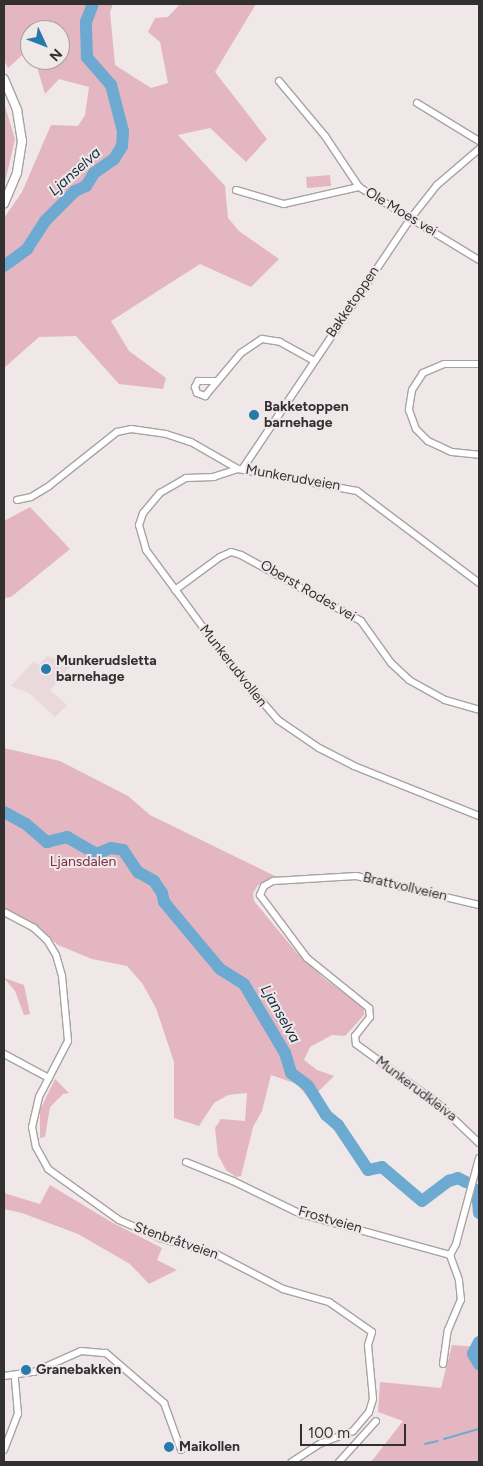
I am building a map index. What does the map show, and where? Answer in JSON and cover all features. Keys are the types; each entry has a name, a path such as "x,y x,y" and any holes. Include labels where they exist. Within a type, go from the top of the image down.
{"street":[{"path":"4,79 17,110 22,141 17,173 4,203"},
{"name":"Ole Moes vei","path":"279,82 325,136 359,187 479,260"},
{"path":"418,103 479,141"},
{"name":"Bakketoppen","path":"241,468 410,218 437,185 479,149"},
{"path":"236,190 284,204 359,187"},
{"path":"217,381 241,353 262,339 280,342 314,361"},
{"path":"479,364 444,364 423,373 409,396 409,410 416,429 428,441 452,452 479,455"},
{"name":"Munkerudveien","path":"17,500 32,497 49,486 114,434 125,430 176,436 241,468 357,491 479,583"},
{"name":"Munkerudvollen","path":"241,468 214,477 186,478 160,493 143,513 140,525 143,544 175,590 255,696 286,726 354,766 479,816"},
{"name":"Oberst Rodes vei","path":"175,590 220,557 232,552 241,555 361,622 391,663 409,680 446,700 479,710"},
{"name":"Brattvollveien","path":"355,1036 370,1017 369,1008 307,958 262,901 260,893 266,884 307,877 356,876 479,905"},
{"name":"Stenbråtveien","path":"4,912 40,933 54,949 58,961 69,1033 66,1048 36,1105 33,1134 43,1163 62,1182 130,1226 216,1254 276,1286 329,1302 372,1332 368,1347 373,1402 353,1432"},
{"name":"Munkerudkleiva","path":"355,1036 359,1047 437,1103 479,1143"},
{"path":"4,1054 50,1078"},
{"path":"443,1364 448,1330 461,1300 460,1280 450,1255 456,1244 479,1158"},
{"name":"Frostveien","path":"186,1162 233,1180 301,1214 450,1255"},
{"path":"4,1376 34,1372 81,1351 106,1353 160,1400 181,1450"},
{"path":"4,1450 18,1414 15,1376"},
{"path":"339,1462 361,1440 376,1421"},
{"path":"292,1462 321,1443 353,1432 361,1440"}],"shaded area":[{"path":"48,656 71,665 50,690 67,705 55,717 29,693 11,686 34,661 38,665"}],"green space":[{"path":"4,4 113,4 110,12 115,65 151,88 168,83 160,42 148,32 155,18 168,17 180,4 256,4 215,72 267,139 246,162 210,128 178,135 225,186 228,218 239,231 279,259 251,287 200,264 111,321 129,351 166,378 163,389 119,384 76,336 39,337 4,368 4,218 22,192 51,125 78,126 85,115 89,87 59,79 45,94 38,70 70,70 70,20 20,20 20,57 8,68 4,60"},
{"path":"4,103 15,139 4,187"},
{"path":"330,175 331,186 307,188 306,177"},
{"path":"30,507 70,549 11,597 4,598 4,521"},
{"name":"Ljansdalen","path":"4,748 60,761 128,796 150,815 277,877 258,885 253,893 254,901 297,953 325,979 364,1008 364,1015 345,1036 332,1035 310,1047 304,1060 317,1070 334,1076 310,1100 297,1084 271,1075 262,1111 253,1127 241,1176 236,1177 226,1170 218,1155 215,1128 221,1119 245,1121 247,1093 228,1095 214,1103 199,1126 174,1118 174,1062 156,1008 142,983 127,966 92,959 58,945 33,924 4,908"},
{"path":"4,978 24,985 30,1014 24,1015 15,991"},
{"path":"55,1079 69,1093 63,1094 50,1107 45,1137 40,1138 40,1110"},
{"path":"50,1185 113,1223 162,1248 157,1260 177,1270 149,1284 130,1264 78,1234 22,1213 4,1209 4,1193 40,1204"},
{"path":"452,1345 479,1347 479,1462 371,1462 403,1421 378,1412 380,1382 441,1388"}],"waterway":[{"name":"Ljanselva","path":"4,266 27,249 45,221 75,191 86,186 94,173 114,159 122,146 123,131 111,85 87,57 86,22 93,4"},
{"name":"Ljanselva","path":"4,812 26,824 47,842 67,837 96,854 111,848 123,850 138,872 154,881 162,893 164,902 220,969 244,984 285,1053 291,1073 308,1086 326,1115 338,1125 368,1170 382,1167 422,1201 449,1181 458,1178 466,1182"},
{"name":"Ljanselva","path":"477,1190 479,1213"},
{"name":"Ljanselva","path":"479,1342 473,1354 479,1364"},
{"path":"444,1439 479,1429"},
{"path":"425,1444 438,1441"}],"place":[{"name":"Bakketoppen barnehage","path":"254,415"},
{"name":"Munkerudsletta barnehage","path":"46,669"},
{"name":"Granebakken","path":"26,1370"},
{"name":"Maikollen","path":"169,1447"}]}
